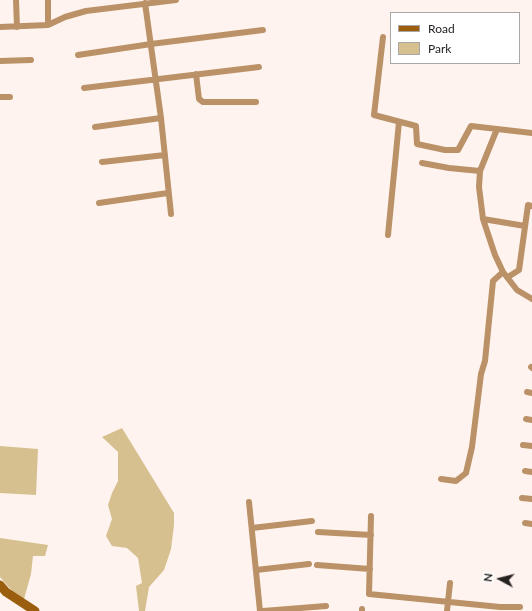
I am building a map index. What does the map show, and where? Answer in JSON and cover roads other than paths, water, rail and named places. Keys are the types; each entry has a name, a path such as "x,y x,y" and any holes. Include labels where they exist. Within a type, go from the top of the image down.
{"street":[{"path":"16,0 16,27"},
{"path":"48,0 48,25"},
{"path":"0,27 48,25 65,17 86,11 176,0"},
{"path":"145,3 165,155 171,214"},
{"path":"78,55 263,30"},
{"path":"383,37 374,115 416,126 416,144 445,150 458,150 471,126 532,134"},
{"path":"0,61 32,60"},
{"path":"84,88 155,78 259,67"},
{"path":"196,74 199,99 202,102 256,102"},
{"path":"0,97 10,97"},
{"path":"95,127 160,118"},
{"path":"388,235 399,122"},
{"path":"496,129 480,171 479,187 483,219 495,255 503,272 517,290 532,299"},
{"path":"102,162 165,155"},
{"path":"422,163 449,168 480,171"},
{"path":"99,203 168,193"},
{"path":"508,278 520,270 528,205 532,206"},
{"path":"483,219 525,226"},
{"path":"441,479 456,481 466,473 472,447 481,374 485,361 493,281 503,272"},
{"path":"523,445 532,446"},
{"path":"522,498 532,499"},
{"path":"249,502 262,611 326,606"},
{"path":"371,516 369,594 520,607"},
{"path":"252,528 312,521"},
{"path":"318,532 371,535"},
{"path":"256,570 309,564"},
{"path":"317,566 370,569"},
{"path":"447,611 450,583"},
{"path":"0,585 6,592 35,611"}]}
